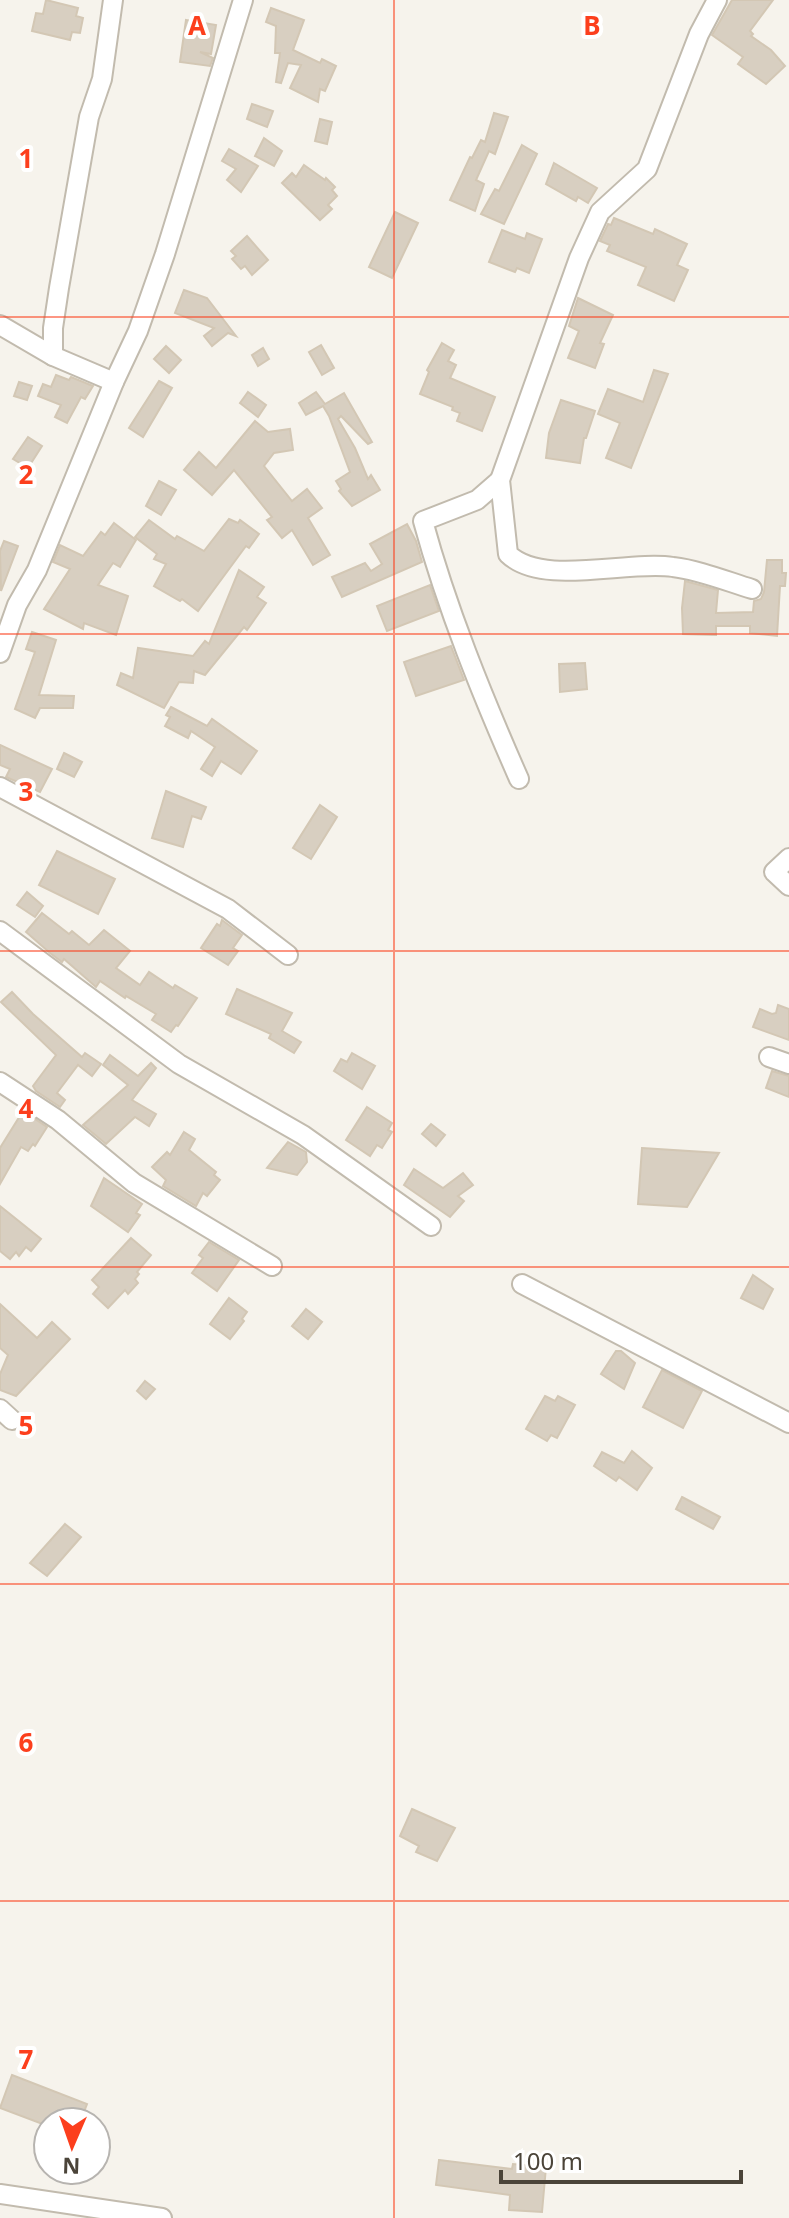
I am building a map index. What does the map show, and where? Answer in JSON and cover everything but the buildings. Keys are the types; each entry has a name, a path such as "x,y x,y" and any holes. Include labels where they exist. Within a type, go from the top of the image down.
{"street":[{"path":"53,356 53,328 59,288 89,117 102,79 113,0"},
{"path":"0,653 8,601 37,570 138,331 165,254 243,0"},
{"path":"717,0 699,34 647,169 600,212 579,258 500,480 508,554 517,564 568,570 673,567 752,589"},
{"path":"0,325 53,356 114,382"},
{"path":"500,480 477,500 423,521 474,671 519,779"},
{"path":"0,787 228,909 288,955"},
{"path":"789,858 774,872 789,886"},
{"path":"0,931 179,1064 303,1135 431,1226"},
{"path":"769,1057 789,1064"},
{"path":"0,1082 58,1120 134,1183 272,1266"},
{"path":"522,1284 789,1423"},
{"path":"0,2194 162,2218"}]}
